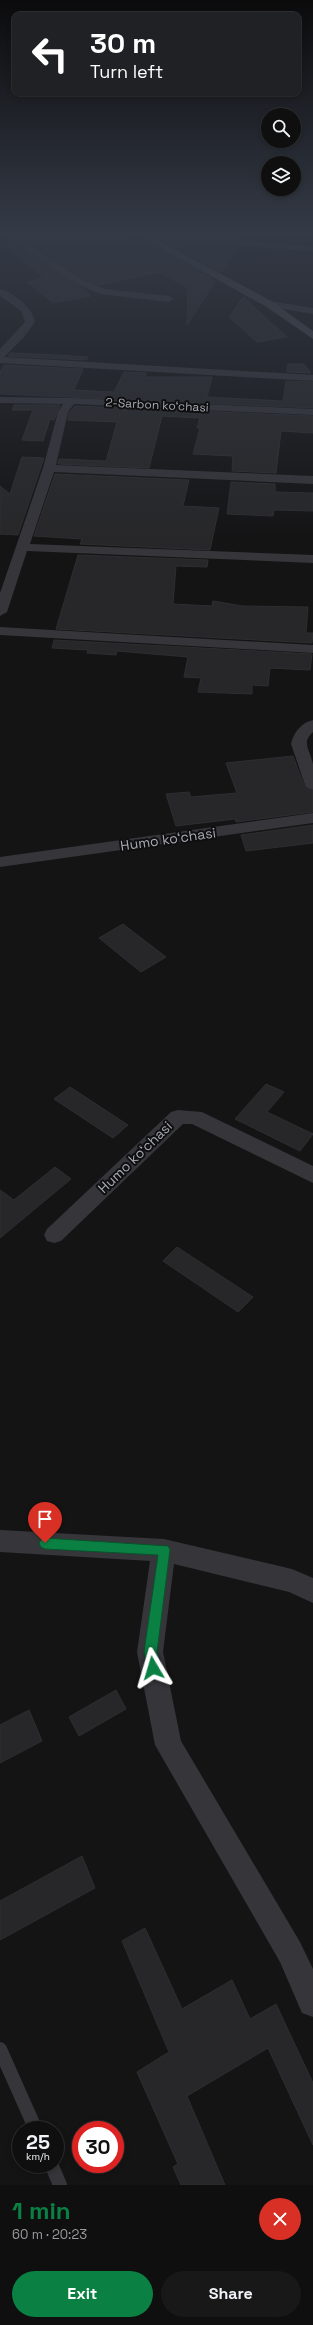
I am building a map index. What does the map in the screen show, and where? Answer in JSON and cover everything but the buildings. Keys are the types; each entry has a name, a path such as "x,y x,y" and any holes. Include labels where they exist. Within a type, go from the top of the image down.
{"street":[{"path":"0,355 22,334"},
{"path":"0,360 313,378"},
{"name":"2-Sarbon koʻchasi","path":"0,400 71,401 313,412"},
{"path":"0,612 49,468 63,412 71,401"},
{"path":"49,468 313,480"},
{"path":"23,547 313,559"},
{"path":"0,631 313,649"},
{"path":"313,724 300,736 298,744 313,785"},
{"name":"Humo koʻchasi","path":"0,862 313,818"},
{"name":"Humo koʻchasi","path":"54,1235 178,1117 195,1117 313,1175"},
{"path":"0,1541 164,1550 292,1581 313,1591"},
{"path":"164,1550 150,1652 168,1745 290,1952 313,2002"}],"lane":[{"path":"0,2049 32,2121"},
{"path":"55,2173 60,2185"}],"route":[{"path":"45,1543 164,1550 150,1652 153,1668"}]}
